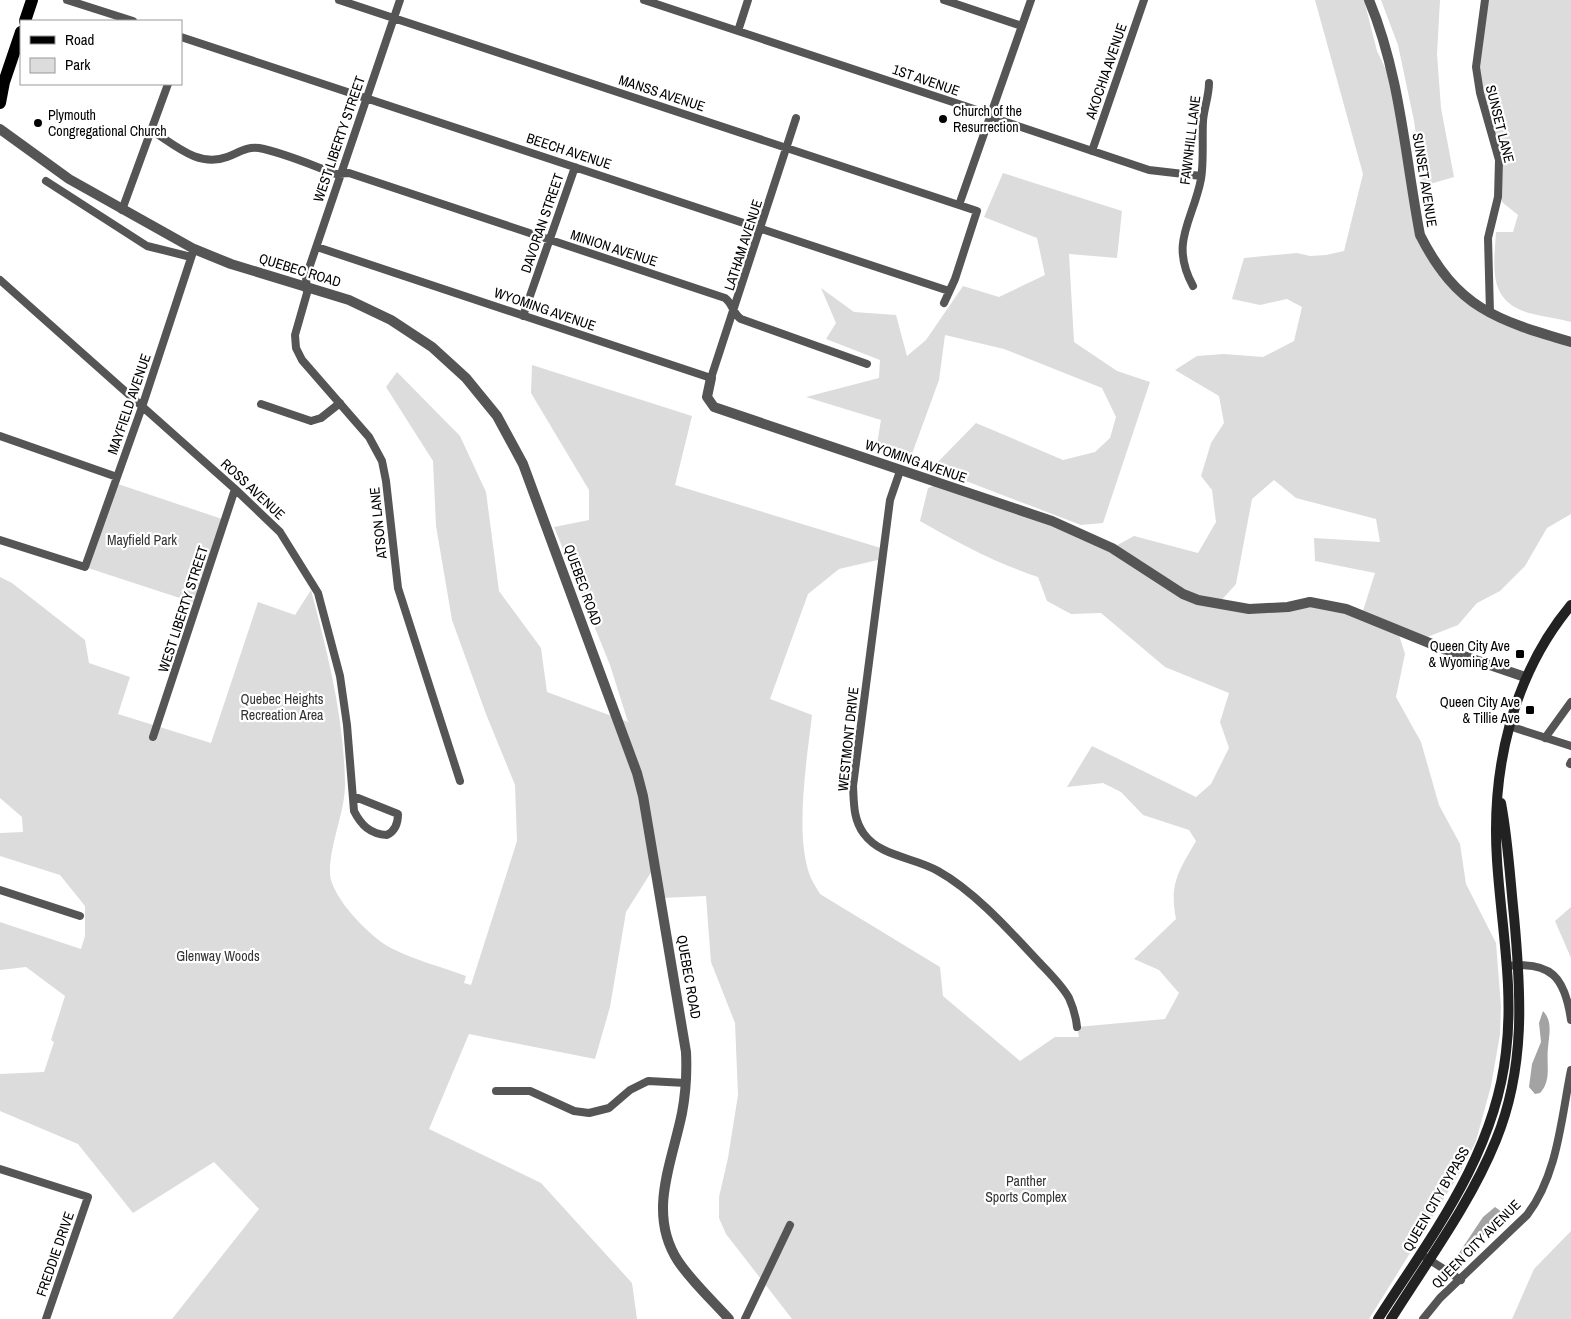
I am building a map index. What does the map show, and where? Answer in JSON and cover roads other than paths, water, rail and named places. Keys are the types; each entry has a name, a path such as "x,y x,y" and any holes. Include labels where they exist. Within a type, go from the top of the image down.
{"main road":[{"path":"25,20 32,0"},
{"path":"0,103 1,82 20,34"},
{"path":"1507,966 1497,860 1496,825 1502,759 1509,726 1525,677 1538,651 1571,605"},
{"path":"1499,790 1506,832 1518,965"},
{"name":"QUEEN CITY BYPASS","path":"1378,1319 1425,1257 1484,1167 1507,1105 1519,1039 1521,1005 1518,965"},
{"name":"QUEEN CITY BYPASS","path":"1425,1257 1477,1158 1493,1114 1506,1053 1509,996 1507,966"},
{"name":"QUEEN CITY AVENUE","path":"1391,1319 1425,1257"}],"street":[{"path":"67,0 130,20"},
{"name":"MANSS AVENUE","path":"339,0 977,211 955,279 949,291"},
{"name":"WEST LIBERTY STREET","path":"306,286 306,277 400,0"},
{"name":"1ST AVENUE","path":"644,0 992,115 997,119 1149,170 1201,176"},
{"path":"738,31 748,0"},
{"path":"944,0 1022,26"},
{"path":"959,205 1031,0"},
{"name":"AKOCHIA AVENUE","path":"1092,151 1144,0"},
{"name":"SUNSET AVENUE","path":"1369,0 1387,54 1396,91 1420,234 1450,283 1490,313 1526,329 1571,342"},
{"name":"SUNSET LANE","path":"1485,0 1476,53 1476,73 1499,160 1498,197 1488,238 1490,313"},
{"name":"BEECH AVENUE","path":"183,37 949,291"},
{"name":"FAWNHILL LANE","path":"1193,286 1185,268 1182,248 1185,227 1201,176 1204,118 1209,83"},
{"path":"122,210 168,85"},
{"name":"LATHAM AVENUE","path":"711,378 762,228 796,118"},
{"name":"QUEBEC ROAD","path":"0,129 69,179 192,253"},
{"name":"MINION AVENUE","path":"151,130 189,154 202,159 222,158 239,150 259,148 336,174 341,172 550,240 725,298 732,304 734,311 741,319 867,364"},
{"name":"DAVORAN STREET","path":"523,316 575,166"},
{"name":"QUEBEC ROAD","path":"46,181 147,246 158,250 192,253 231,264 306,286 370,309 406,329 432,347 459,371 497,416 523,464 637,773 684,1031 686,1083 678,1130 663,1187 665,1228 679,1262 729,1319"},
{"name":"WYOMING AVENUE","path":"317,247 711,378 707,397 714,407 1052,521 1112,548 1183,594 1198,600 1249,610 1288,607 1310,602 1346,608 1449,651 1525,677"},
{"name":"MAYFIELD AVENUE","path":"0,540 85,567 142,406 192,253"},
{"name":"ROSS AVENUE","path":"0,280 235,489 280,532 318,593 340,676 347,725 354,811 370,832 386,835 394,830 398,814 353,796"},
{"name":"ATSON LANE","path":"306,286 307,293 294,335 296,348 302,360 369,437 382,461 398,588 460,781"},
{"path":"944,303 949,291"},
{"path":"261,404 311,420 321,418 340,403"},
{"path":"0,436 117,477"},
{"name":"WESTMONT DRIVE","path":"900,471 890,500 882,559 854,786 855,816 864,833 876,844 893,854 912,859 939,871 994,917 1056,981 1068,998 1076,1017 1077,1027"},
{"name":"WEST LIBERTY STREET","path":"153,737 235,489"},
{"path":"1545,738 1571,702"},
{"path":"1509,726 1571,746"},
{"path":"0,890 80,916"},
{"path":"1507,966 1540,967 1552,974 1561,986 1571,1020"},
{"name":"QUEEN CITY AVENUE","path":"1423,1319 1440,1298 1527,1216 1542,1193 1551,1168 1571,1070"},
{"path":"496,1091 530,1091 574,1111 589,1113 609,1108 630,1090 648,1081 686,1083"},
{"name":"FREDDIE DRIVE","path":"0,1169 88,1197 46,1319"},
{"path":"745,1319 790,1224"},
{"path":"1425,1257 1461,1280"}],"place":[{"name":"Church of the Resurrection","path":"943,119"},
{"name":"Plymouth Congregational Church","path":"38,123"},
{"name":"Queen City Ave & Wyoming Ave","path":"1520,654"},
{"name":"Queen City Ave & Tillie Ave","path":"1530,710"}],"park label":[{"name":"Mayfield Park","path":"142,540"},
{"name":"Quebec Heights Recreation Area","path":"282,708"},
{"name":"Glenway Woods","path":"218,956"},
{"name":"Panther Sports Complex","path":"1026,1190"}]}
